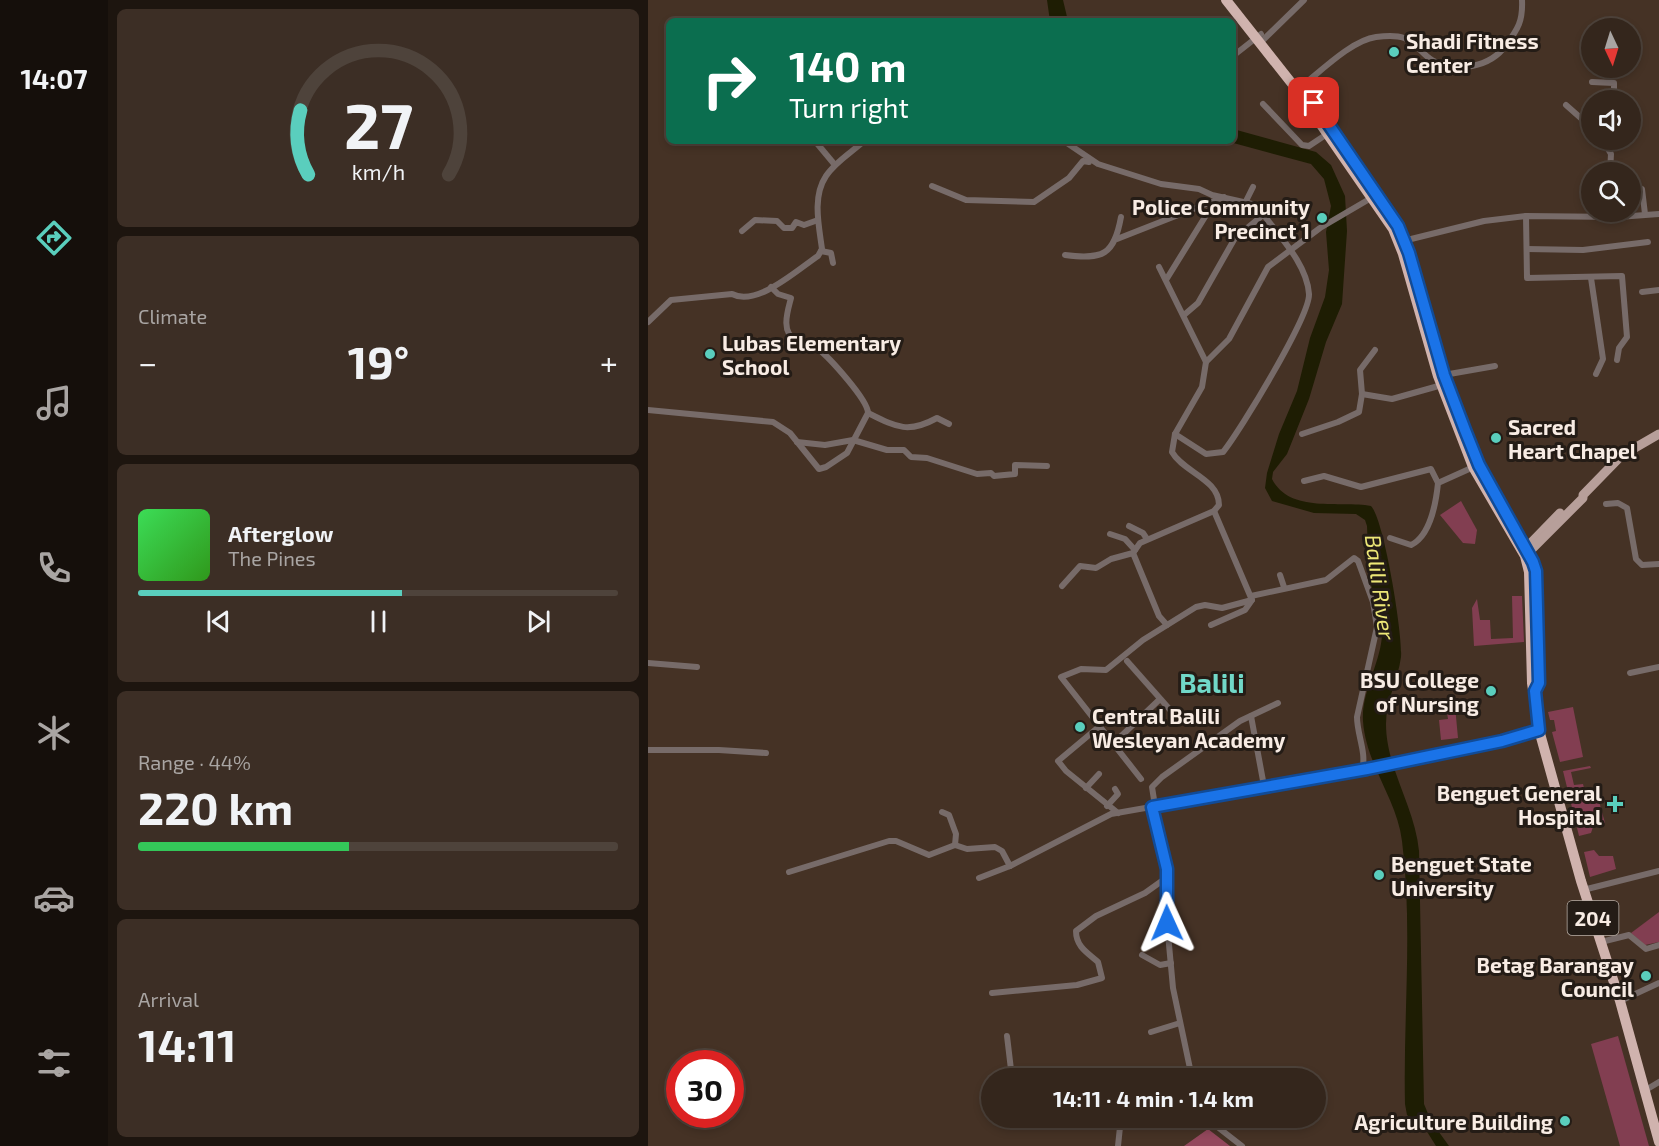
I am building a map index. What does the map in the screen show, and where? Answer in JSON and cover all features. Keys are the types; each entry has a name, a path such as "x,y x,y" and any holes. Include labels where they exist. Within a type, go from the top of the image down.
{"highway":[{"name":"204","path":"1226,0 1261,38"},
{"name":"204","path":"1234,0 1375,196 1401,241 1442,379 1476,466 1525,552 1529,572 1532,683 1539,730 1584,890 1620,1001 1658,1139"}],"main road":[{"path":"1525,552 1621,456 1659,434"}],"street":[{"path":"1236,54 1261,38 1304,0"},
{"path":"1299,88 1348,51 1373,37 1406,38 1431,59 1452,68 1487,61 1499,55 1519,28 1523,17 1522,0"},
{"path":"1592,82 1614,83 1614,90"},
{"path":"1263,104 1302,145 1309,146 1330,132"},
{"path":"1566,105 1581,118"},
{"path":"818,144 835,165"},
{"path":"648,322 671,300 732,294 750,298 818,256 821,251 818,220 821,187 826,175 835,165 860,144"},
{"path":"1068,144 1094,163"},
{"path":"1074,149 1075,144"},
{"path":"932,186 966,200 1034,202 1069,178 1083,161 1161,184 1199,189 1245,201 1258,207 1289,250 1305,281 1309,294 1308,301 1279,362 1240,434 1223,452 1212,455 1200,452 1175,434"},
{"path":"1245,201 1253,187"},
{"path":"1641,189 1645,214"},
{"path":"1206,362 1229,339 1268,267 1320,228 1375,196"},
{"path":"1065,255 1099,256 1117,239 1224,197"},
{"path":"1166,280 1213,203"},
{"path":"1401,241 1497,218 1526,216 1618,218 1659,214"},
{"path":"1184,315 1198,303 1235,238 1263,215"},
{"path":"1526,216 1526,275 1528,279 1622,276 1627,336 1619,348 1617,360"},
{"path":"1117,239 1120,217"},
{"path":"742,231 755,220 777,221 784,228 792,228 796,222 804,225 818,220"},
{"path":"1527,249 1582,250 1648,242"},
{"path":"821,251 831,254 833,263"},
{"path":"1062,586 1080,566 1096,568 1111,559 1134,552 1140,543 1214,511 1219,500 1214,490 1181,464 1172,452 1175,434 1199,393 1205,377 1206,362 1159,267"},
{"path":"1591,278 1603,359 1596,374"},
{"path":"648,410 773,422 797,442 816,467 822,469 843,457 868,413 868,407 859,392 822,352 809,343 793,338 789,333 785,312 791,298 778,294 771,287"},
{"path":"1642,292 1659,290"},
{"path":"1302,434 1356,414 1362,406 1360,370 1375,350"},
{"path":"1362,394 1392,399 1442,379 1495,366"},
{"path":"868,413 897,426 920,427 938,418 948,424"},
{"path":"797,442 825,445 853,440 887,450 904,450 911,457 927,458 968,472 991,473 994,476 1015,474 1015,465 1047,466"},
{"path":"1438,483 1476,466"},
{"path":"1304,481 1324,476 1361,487 1431,469 1438,483 1428,524 1416,542 1411,545 1390,538"},
{"path":"1606,504 1618,503 1627,508 1636,559 1642,566 1659,564"},
{"path":"1214,511 1252,598"},
{"path":"1129,526 1143,533 1148,539"},
{"path":"1110,534 1125,539 1134,552 1159,616 1167,625"},
{"path":"1141,779 1101,725 1063,680 1081,669 1106,670 1167,625 1196,607 1205,605 1222,608 1284,587 1326,580 1354,558 1361,564 1373,602 1376,633 1357,717 1357,732 1365,770"},
{"path":"1280,575 1284,587"},
{"path":"1211,625 1245,610 1252,598"},
{"path":"1127,661 1172,712"},
{"path":"648,663 697,667"},
{"path":"1630,673 1659,667"},
{"path":"1114,742 1160,699"},
{"path":"1190,1068 1171,963 1167,923 1167,878 1154,806 1153,785 1209,741 1278,703"},
{"path":"1251,716 1264,786"},
{"path":"1101,725 1061,756 1059,763 1118,813"},
{"path":"979,878 1010,867 1100,819 1118,813 1365,770 1539,730"},
{"path":"648,750 719,750 766,753"},
{"path":"1086,788 1099,774"},
{"path":"1107,806 1118,794 1115,789"},
{"path":"942,812 949,814 954,825 955,845"},
{"path":"789,872 889,841 896,841 929,855 955,845 967,849 999,848 1010,867"},
{"path":"1584,890 1659,871"},
{"path":"993,993 1077,985 1102,978 1098,962 1085,952 1077,939 1076,931 1096,916 1145,893 1167,878"},
{"path":"1601,942 1625,935 1633,937 1646,949 1659,945"},
{"path":"1142,955 1160,965 1171,963"},
{"path":"1620,1001 1659,983"},
{"path":"1151,1032 1180,1023"},
{"path":"1007,1036 1011,1068"},
{"path":"1644,1091 1659,1082"},
{"path":"1118,1146 1120,1128"},
{"path":"1219,1128 1242,1146"}],"shaded area":[{"path":"1461,501 1477,530 1475,544 1463,543 1440,515"},
{"path":"1512,596 1522,596 1524,642 1474,646 1472,608 1477,599 1480,620 1490,620 1491,639 1513,638"},
{"path":"1446,706 1455,706 1458,738 1441,740 1439,720 1448,719"},
{"path":"1573,707 1583,757 1560,762 1552,732 1556,731 1554,720 1550,720 1548,712"},
{"path":"1590,766 1591,768 1571,772 1574,785 1583,784 1585,792 1591,790 1597,794 1605,823 1593,827 1591,833 1579,836 1563,771"},
{"path":"1594,850 1599,856 1613,856 1616,869 1590,877 1584,852"},
{"path":"1659,912 1659,942 1645,945 1631,933"},
{"path":"1618,1036 1649,1146 1620,1146 1591,1044"},
{"path":"1208,1129 1230,1146 1184,1146"}],"water":[{"path":"1047,0 1063,0 1067,18 1050,18"},
{"name":"Balili River","path":"1236,130 1316,152 1331,165 1345,196 1347,231 1342,304 1326,342 1309,399 1287,454 1273,472 1272,479 1280,490 1303,501 1371,506 1376,515 1387,554 1396,603 1401,657 1387,715 1387,740 1395,772 1412,819 1419,851 1424,1104 1431,1121 1449,1146 1436,1146 1426,1130 1407,1115 1405,1104 1407,907 1402,841 1394,811 1365,737 1363,721 1365,699 1379,654 1382,633 1369,574 1367,526 1365,520 1356,514 1314,513 1272,501 1265,488 1267,473 1279,434 1297,391 1310,338 1325,297 1329,270 1326,232 1331,206 1324,179 1311,164 1236,144"}],"place":[{"name":"Shadi Fitness Center","path":"1394,52"},
{"name":"Police Community Precinct 1","path":"1322,218"},
{"name":"Lubas Elementary School","path":"710,354"},
{"name":"Sacred Heart Chapel","path":"1496,438"},
{"name":"BSU College of Nursing","path":"1491,691"},
{"name":"Central Balili Wesleyan Academy","path":"1080,727"},
{"name":"Benguet General Hospital","path":"1615,804"},
{"name":"Benguet State University","path":"1379,875"},
{"name":"Betag Barangay Council","path":"1646,976"},
{"name":"Agriculture Building","path":"1565,1121"}],"district":[{"name":"Balili","path":"1212,682"}],"route":[{"path":"1167,923 1167,869 1152,807 1367,769 1502,741 1539,730 1535,691 1539,683 1536,571 1533,562 1479,465 1444,375 1409,253 1398,226 1314,103"}]}
